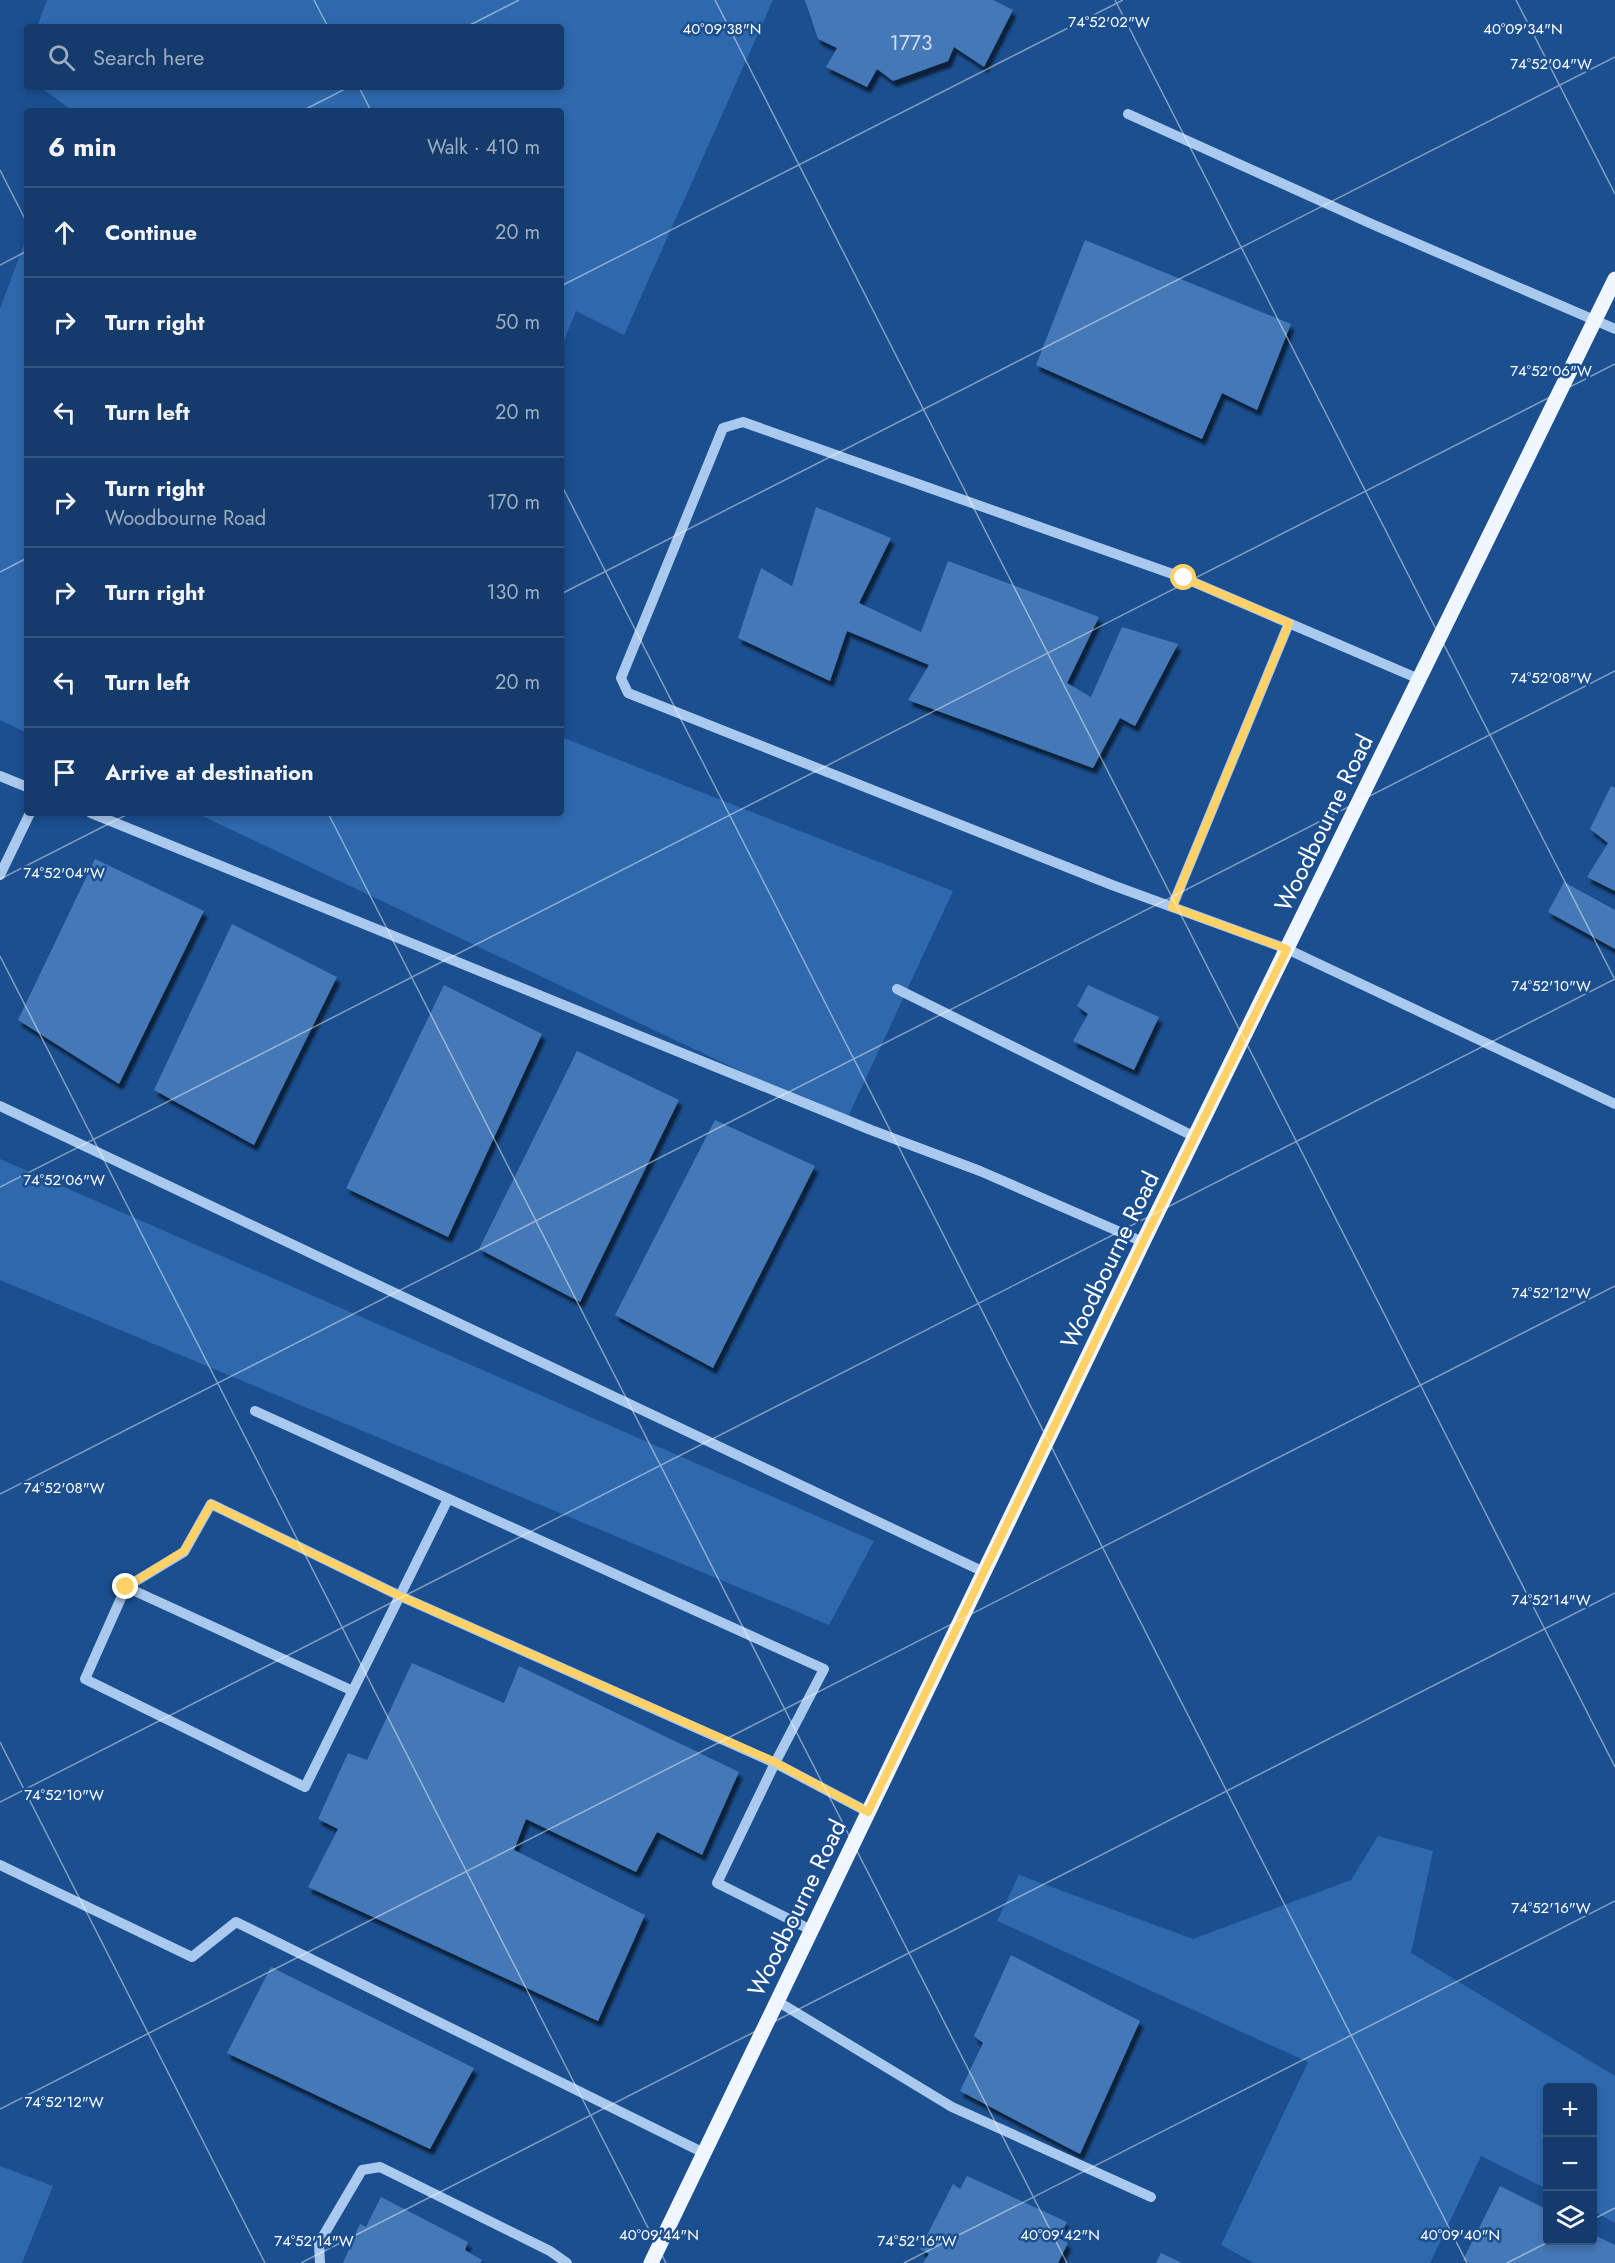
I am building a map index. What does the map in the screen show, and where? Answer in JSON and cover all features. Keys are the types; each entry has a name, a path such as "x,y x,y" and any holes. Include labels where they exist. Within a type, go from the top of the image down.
{"main road":[{"name":"Woodbourne Road","path":"651,2263 1194,1137 1615,279"}],"street":[{"path":"1128,114 1374,225 1615,329"},
{"path":"1419,679 1184,578 743,422 723,428 621,678 628,693 1172,907 1287,949 1615,1104"},
{"path":"1172,907 1289,623"},
{"path":"0,776 24,786"},
{"path":"0,875 29,816"},
{"path":"98,816 871,1130 980,1171 1143,1242"},
{"path":"897,989 1194,1137"},
{"path":"0,1106 984,1572"},
{"path":"255,1411 824,1669 775,1762 717,1883 811,1930"},
{"path":"448,1499 400,1596 353,1691 305,1787 85,1679 126,1587 184,1551 211,1504 400,1596 775,1762 868,1812"},
{"path":"126,1587 353,1691"},
{"path":"0,1865 192,1957 236,1922 704,2153"},
{"path":"777,2001 952,2107 1151,2197"},
{"path":"320,2263 319,2243 362,2170 380,2167 550,2251 567,2263"}],"shaded area":[{"path":"47,0 773,0 624,335 576,311 564,341 564,108 69,108 44,90 564,90 564,24 38,24"},
{"path":"24,244 24,732 0,720 0,309"},
{"path":"564,738 953,891 846,1121 202,816 564,816"},
{"path":"0,1159 874,1541 829,1625 0,1280"},
{"path":"1378,1836 1433,1851 1411,1953 1615,2076 1615,2223 1597,2213 1597,2083 1543,2083 1543,2187 1481,2156 1430,2263 1254,2263 1221,2245 1308,2062 997,1921 1019,1875 1193,1939 1351,1880"},
{"path":"0,2166 53,2186 22,2263 0,2263"}],"building":[{"path":"805,0 993,0 1013,10 984,67 954,47 948,61 893,81 877,69 867,87 826,67 837,48 818,39"},
{"path":"1085,240 1291,324 1257,410 1222,393 1202,439 1036,365"},
{"path":"816,507 891,538 859,603 921,632 948,561 1099,617 1067,683 1091,697 1122,627 1178,644 1135,726 1120,718 1093,768 908,700 929,665 847,631 830,681 738,638 761,568 792,586"},
{"path":"1611,786 1615,788 1615,891 1587,877 1608,843 1590,829"},
{"path":"95,859 204,911 119,1084 18,1020"},
{"path":"1564,882 1615,910 1615,949 1548,912"},
{"path":"232,924 337,977 254,1145 154,1090"},
{"path":"444,985 542,1034 448,1237 346,1188"},
{"path":"1088,985 1159,1017 1134,1070 1073,1041 1088,1014 1077,1006"},
{"path":"577,1051 679,1100 580,1302 479,1249"},
{"path":"715,1120 815,1166 713,1368 615,1315"},
{"path":"412,1663 504,1703 519,1666 739,1772 702,1855 657,1832 636,1872 526,1819 514,1850 645,1915 598,2021 308,1887 338,1829 318,1819 348,1753 367,1760"},
{"path":"1011,1955 1140,2021 1080,2154 960,2091 983,2043 974,2036"},
{"path":"271,1967 474,2068 430,2149 227,2053"},
{"path":"967,2176 1067,2222 1059,2238 1068,2243 1058,2263 923,2263 929,2254 920,2249 953,2184 960,2189"},
{"path":"1500,2186 1543,2208 1543,2245 1597,2245 1597,2236 1615,2245 1615,2263 1470,2263 1463,2260"},
{"path":"381,2197 468,2242 465,2250 482,2260 480,2263 343,2263 360,2224 366,2227"},
{"path":"1161,2253 1182,2263 1156,2263"}],"route":[{"path":"126,1587 184,1551 211,1504 400,1596 775,1762 868,1812 1287,949 1172,907 1289,623 1184,578"}]}
